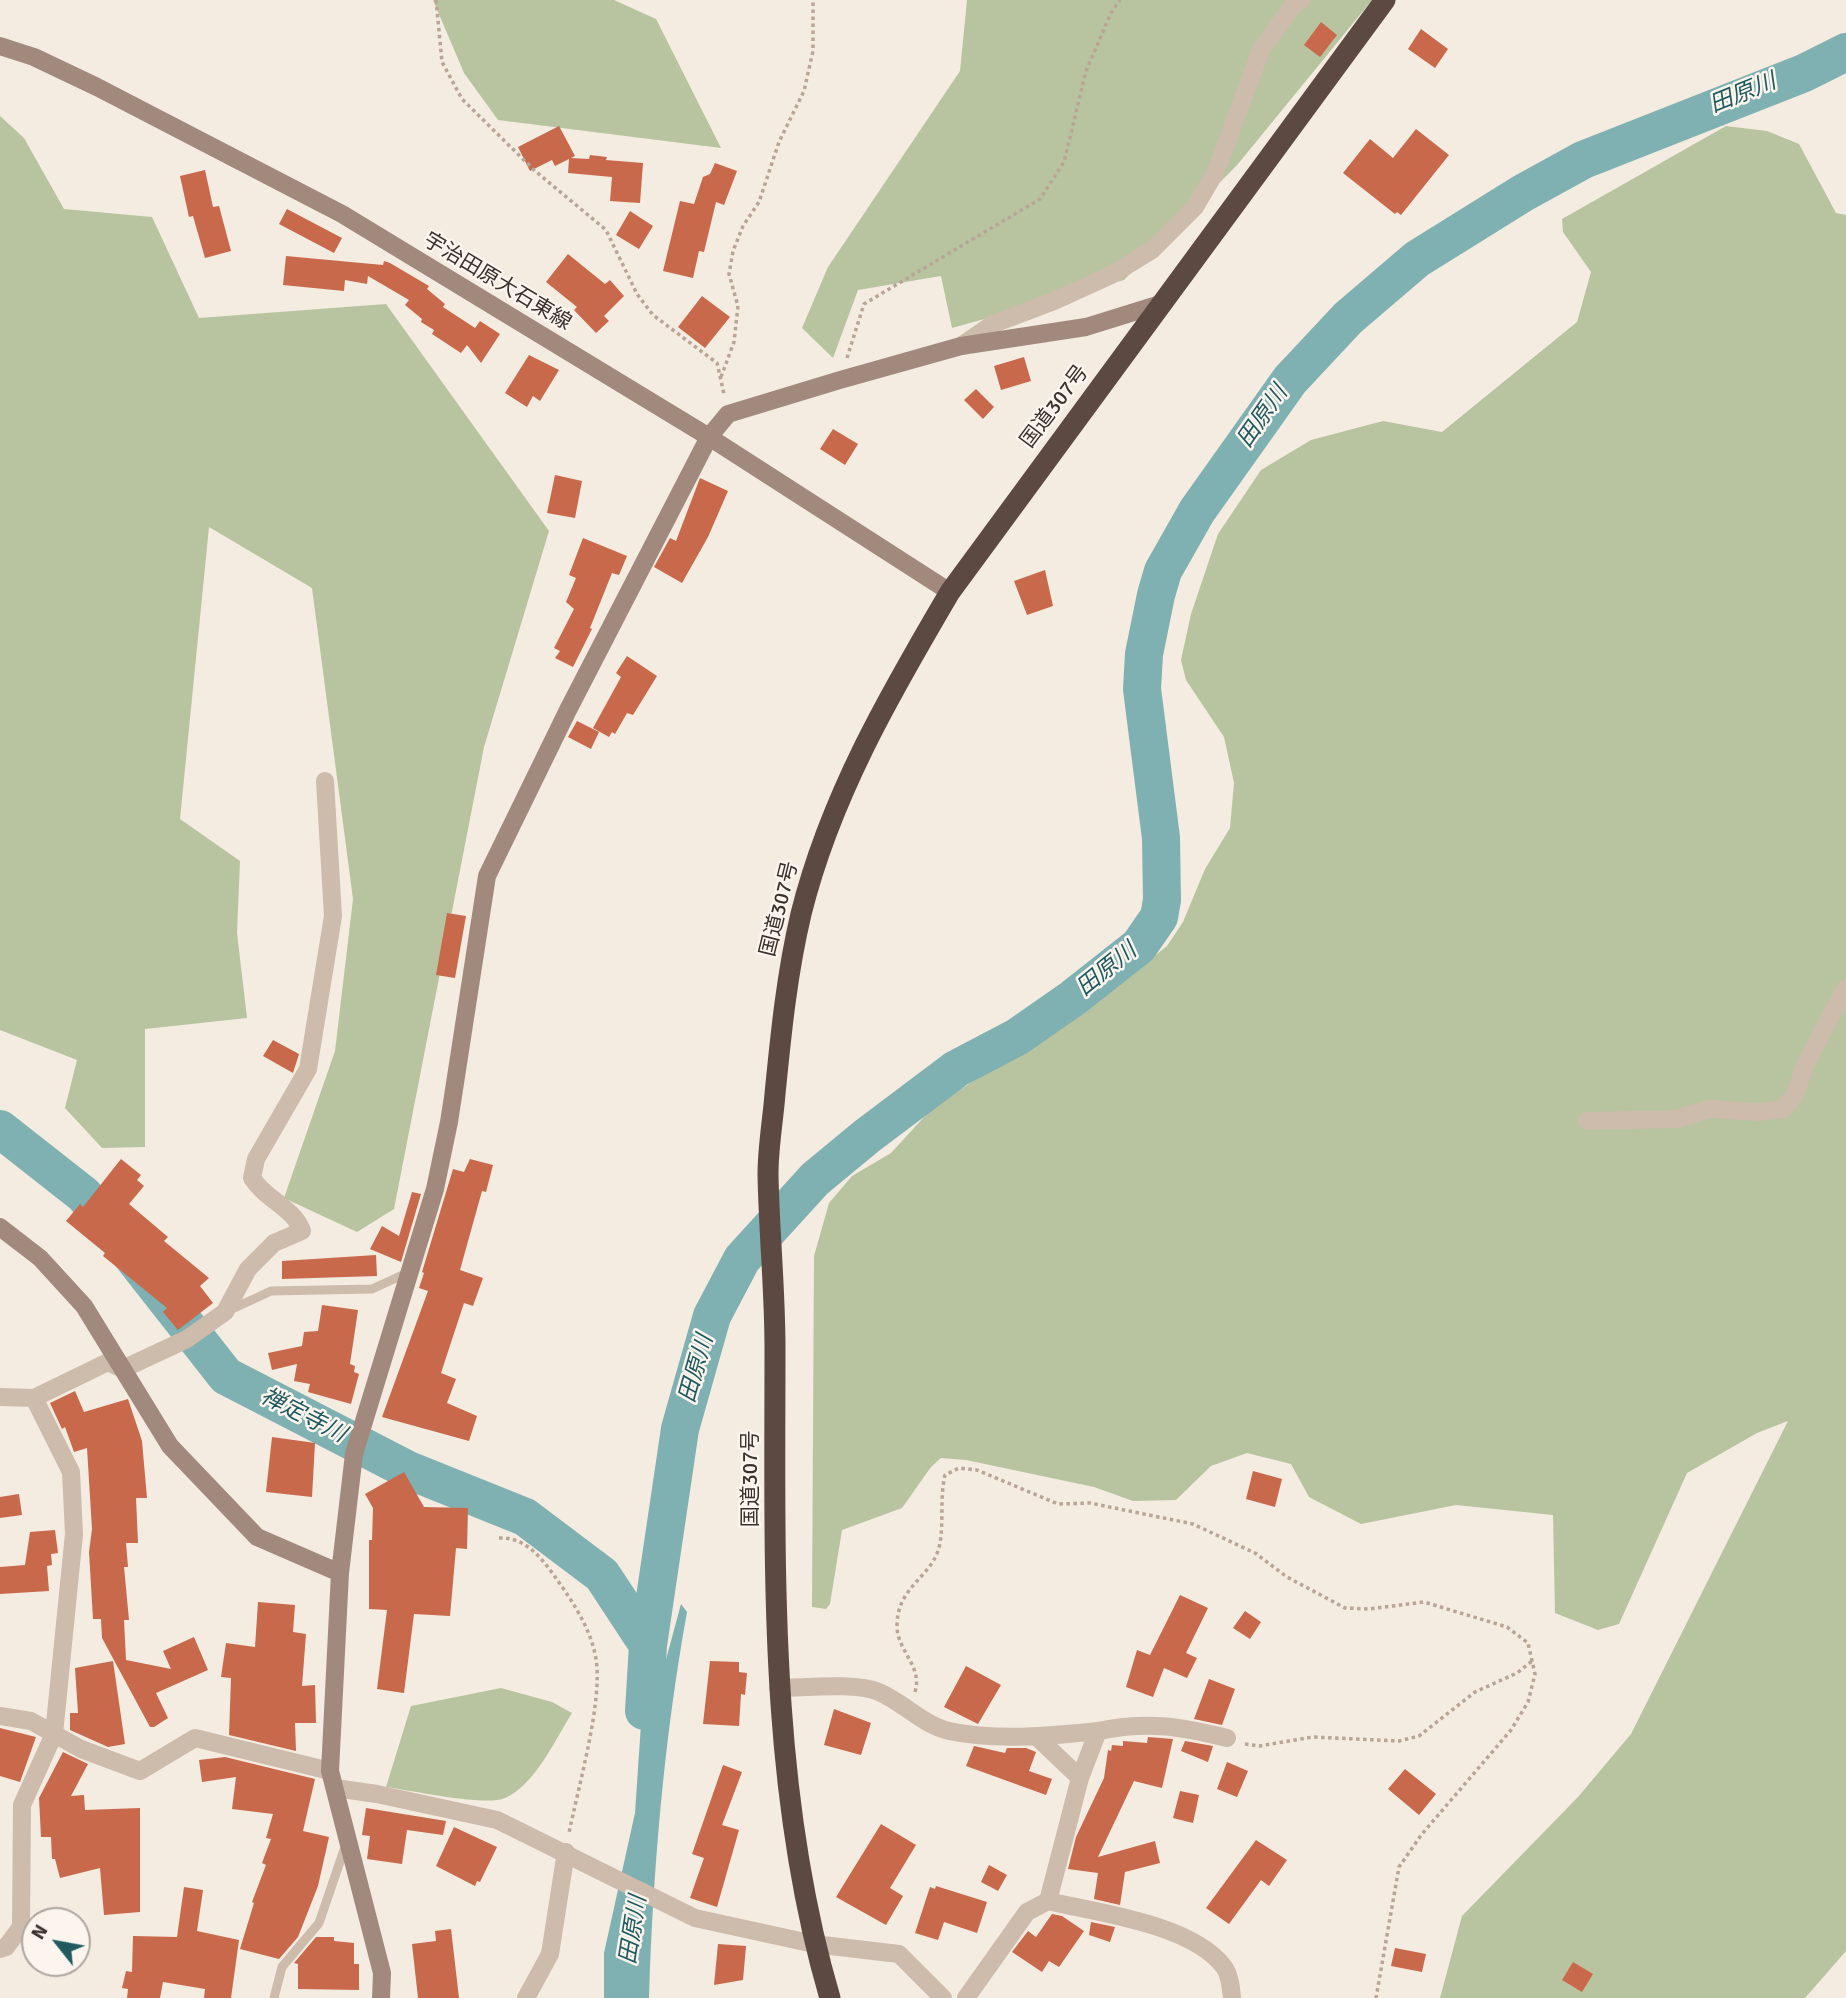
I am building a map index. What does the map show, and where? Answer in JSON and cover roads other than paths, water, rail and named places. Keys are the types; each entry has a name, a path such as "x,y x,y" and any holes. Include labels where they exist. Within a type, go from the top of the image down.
{"highway":[{"name":"国道307号","path":"830,1998 814,1944 787,1789 778,1688 775,1293 768,1171 783,1014 802,912 831,818 872,730 950,592 1385,0"}],"street":[{"path":"961,346 993,324 1054,302 1111,275 1152,250 1186,215 1216,171 1261,50 1293,5 1301,0"},
{"name":"宇治田原大石東線","path":"0,46 34,57 342,214 709,437 950,592"},
{"path":"381,1998 382,1973 332,1780 340,1573 354,1454 435,1189 449,1122 487,876 568,710 709,437 728,414 961,346 1086,327 1160,304"},
{"path":"123,1369 187,1339 225,1312 248,1269 274,1243 302,1231 297,1217 261,1192 252,1178 256,1160 308,1069 333,916 325,781"},
{"path":"1587,1121 1676,1119 1710,1110 1758,1112 1783,1108 1795,1094 1806,1063 1846,988"},
{"path":"0,1227 40,1258 84,1306 170,1446 257,1537 340,1573"},
{"path":"0,1397 34,1398 108,1362 123,1369"},
{"path":"0,1949 6,1947 20,1927 22,1805 54,1734 74,1534 71,1472 34,1398"},
{"path":"778,1688 877,1691 907,1706 934,1727 951,1731 1037,1737 1146,1723 1227,1738"},
{"path":"0,1716 31,1721 81,1749 140,1771 195,1738 377,1794 497,1820 695,1918 737,1930 814,1944 900,1954 943,1998"},
{"path":"1048,1902 1080,1778 1098,1731"},
{"path":"1037,1737 1080,1778"},
{"path":"526,1998 550,1954 569,1854"},
{"path":"966,1998 1027,1912 1048,1902 1156,1926 1176,1934 1211,1955 1225,1968 1232,1998"}],"lane":[{"path":"225,1312 271,1291 372,1289 409,1272"},
{"path":"274,1998 282,1966 319,1923 347,1841"}],"water":[{"path":"681,1604 687,1612 661,1804 649,1998 604,1998 604,1953 635,1813 641,1724 628,1636 655,1671 664,1667"}],"waterway":[{"name":"田原川","path":"644,1711 648,1645 680,1429 712,1316 742,1259 815,1179 867,1136 956,1069 1017,1037 1073,998 1139,946 1159,917 1162,900 1161,838 1142,689 1144,654 1156,595 1163,571 1197,511 1290,380 1348,318 1417,259 1523,193 1583,160 1804,73 1846,52"},
{"name":"禅定寺川","path":"0,1129 84,1195 226,1376 408,1470 525,1517 602,1575 648,1645"}]}
